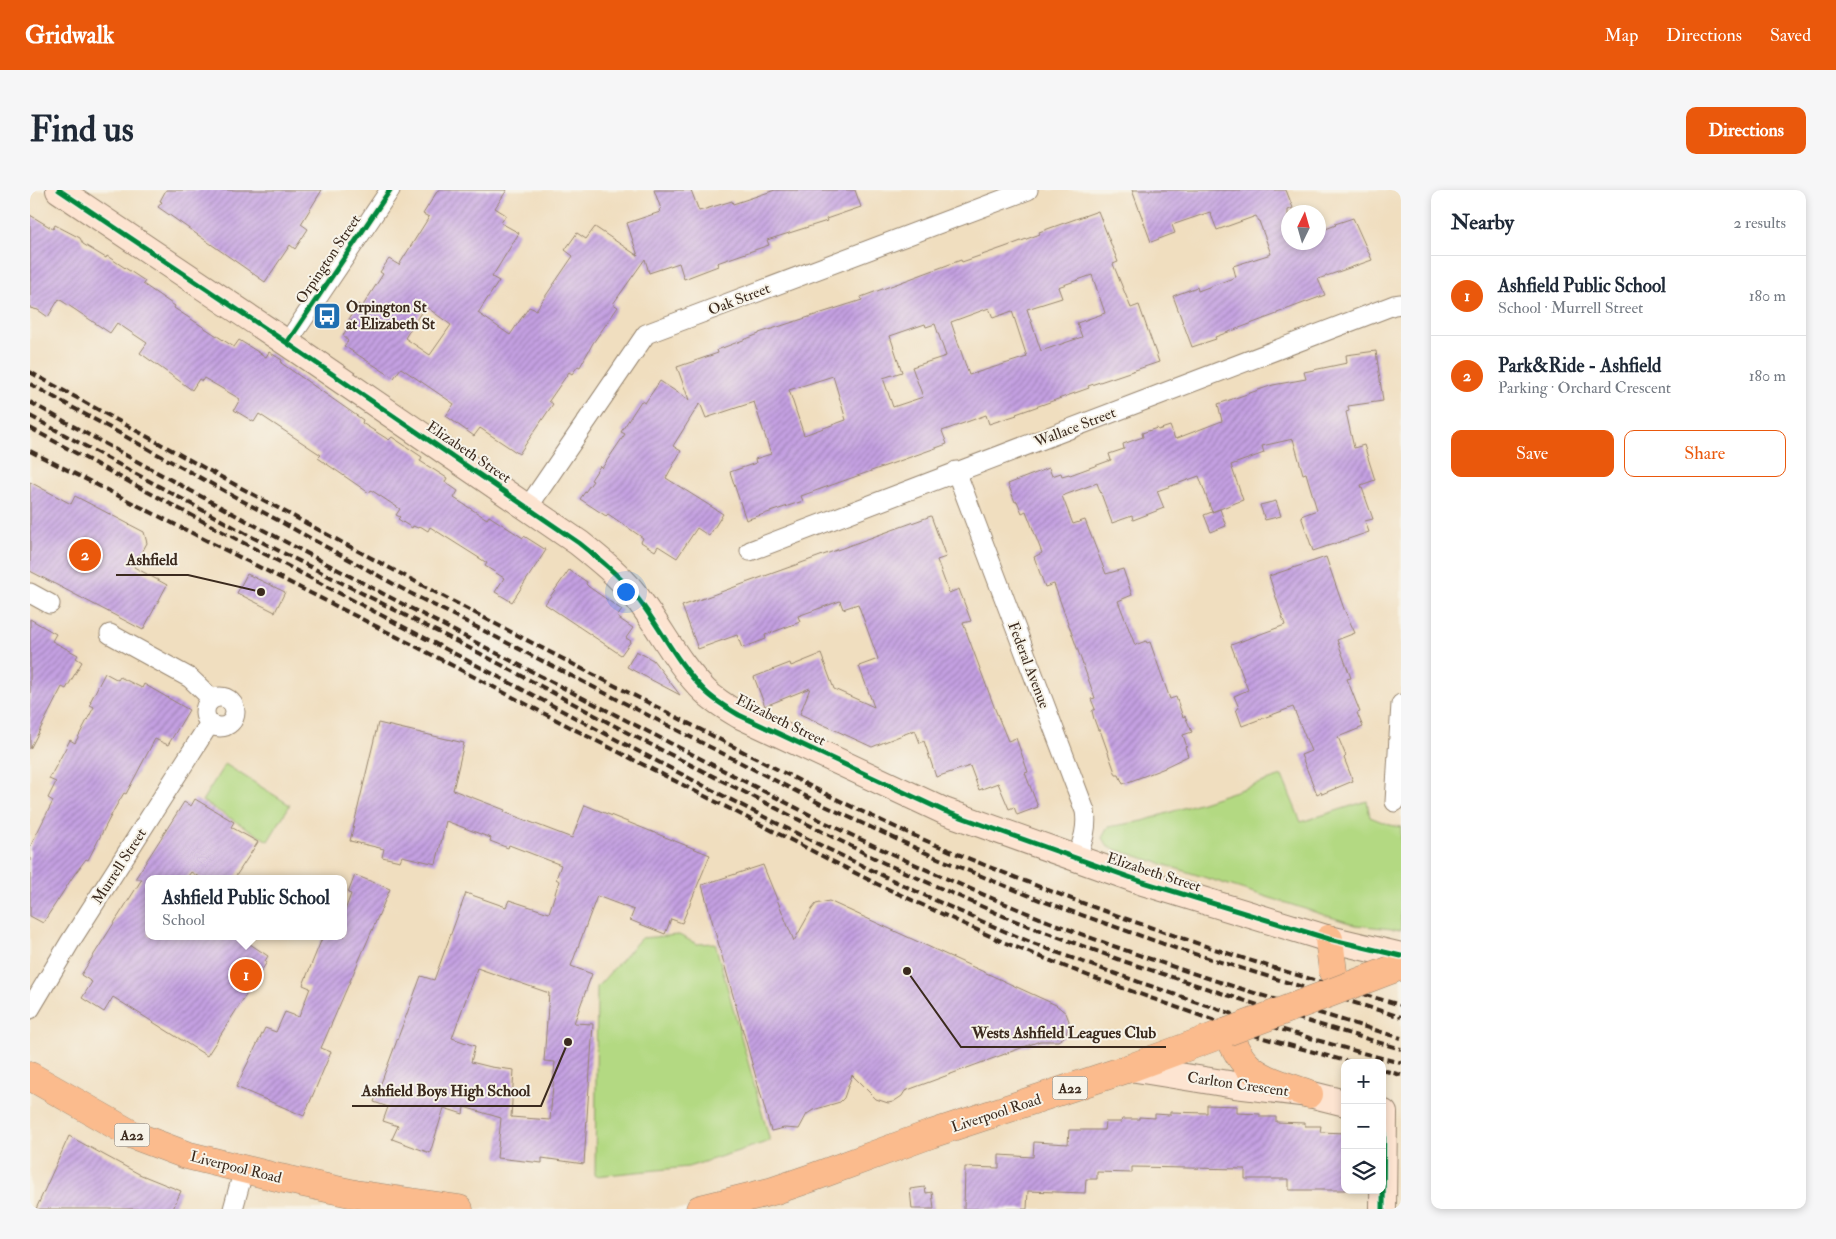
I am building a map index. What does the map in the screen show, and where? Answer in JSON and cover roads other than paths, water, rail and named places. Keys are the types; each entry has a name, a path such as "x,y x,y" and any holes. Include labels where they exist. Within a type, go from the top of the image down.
{"highway":[{"path":"1329,939 1334,982"},
{"name":"Liverpool Road","path":"700,1209 773,1191 923,1137 1130,1068 1227,1032 1334,982 1401,966"},
{"path":"1227,1032 1240,1057 1246,1064 1258,1073 1309,1094"},
{"name":"Liverpool Road","path":"30,1076 132,1135 186,1155 355,1194 459,1209"}],"main road":[{"name":"Elizabeth Street","path":"59,190 528,507 605,563 635,594 690,674 705,691 739,715 944,811 1076,860 1329,939 1401,956"},
{"name":"Carlton Crescent","path":"1130,1068 1235,1085 1309,1094 1341,1102"},
{"path":"1383,1209 1389,1114"}],"street":[{"name":"Orpington Street","path":"287,343 390,190"},
{"name":"Oak Street","path":"528,507 646,334 1028,190"},
{"name":"Wallace Street","path":"750,551 1394,305 1401,304"},
{"name":"Federal Avenue","path":"956,472 1085,811 1085,831 1076,860"},
{"path":"30,593 50,604"},
{"path":"110,634 190,678 212,699"},
{"path":"222,696 226,697 234,704 235,718 228,725 219,727 210,724 207,720 206,706 212,699 222,696"},
{"path":"1394,802 1401,704"},
{"name":"Murrell Street","path":"30,1009 70,942 210,724"},
{"path":"233,1209 244,1169"}],"railway":[{"path":"30,372 410,579 865,813 997,870 1168,934 1284,971 1401,1005"},
{"path":"30,384 410,593 825,806 935,857 1042,901 1175,948 1401,1017"},
{"path":"30,402 226,510 423,615 820,820 892,854 1013,907 1108,944 1254,993 1401,1038"},
{"path":"30,416 252,537 481,654 628,733 884,863 1010,919 1126,962 1307,1021 1401,1049"},
{"path":"30,428 211,526 695,781 818,844 941,903 1045,948 1147,985 1284,1030 1401,1063"},
{"path":"30,451 415,646 877,884 1003,942 1089,976 1260,1037 1341,1060"},
{"path":"1386,1071 1401,1075"}],"place":[{"name":"Orpington St at Elizabeth St","path":"327,316"},
{"name":"Park&Ride - Ashfield","path":"85,555"},
{"name":"Ashfield","path":"261,592"},
{"name":"Wests Ashfield Leagues Club","path":"907,971"},
{"name":"Ashfield Public School","path":"246,975"},
{"name":"Ashfield Boys High School","path":"568,1042"}]}
